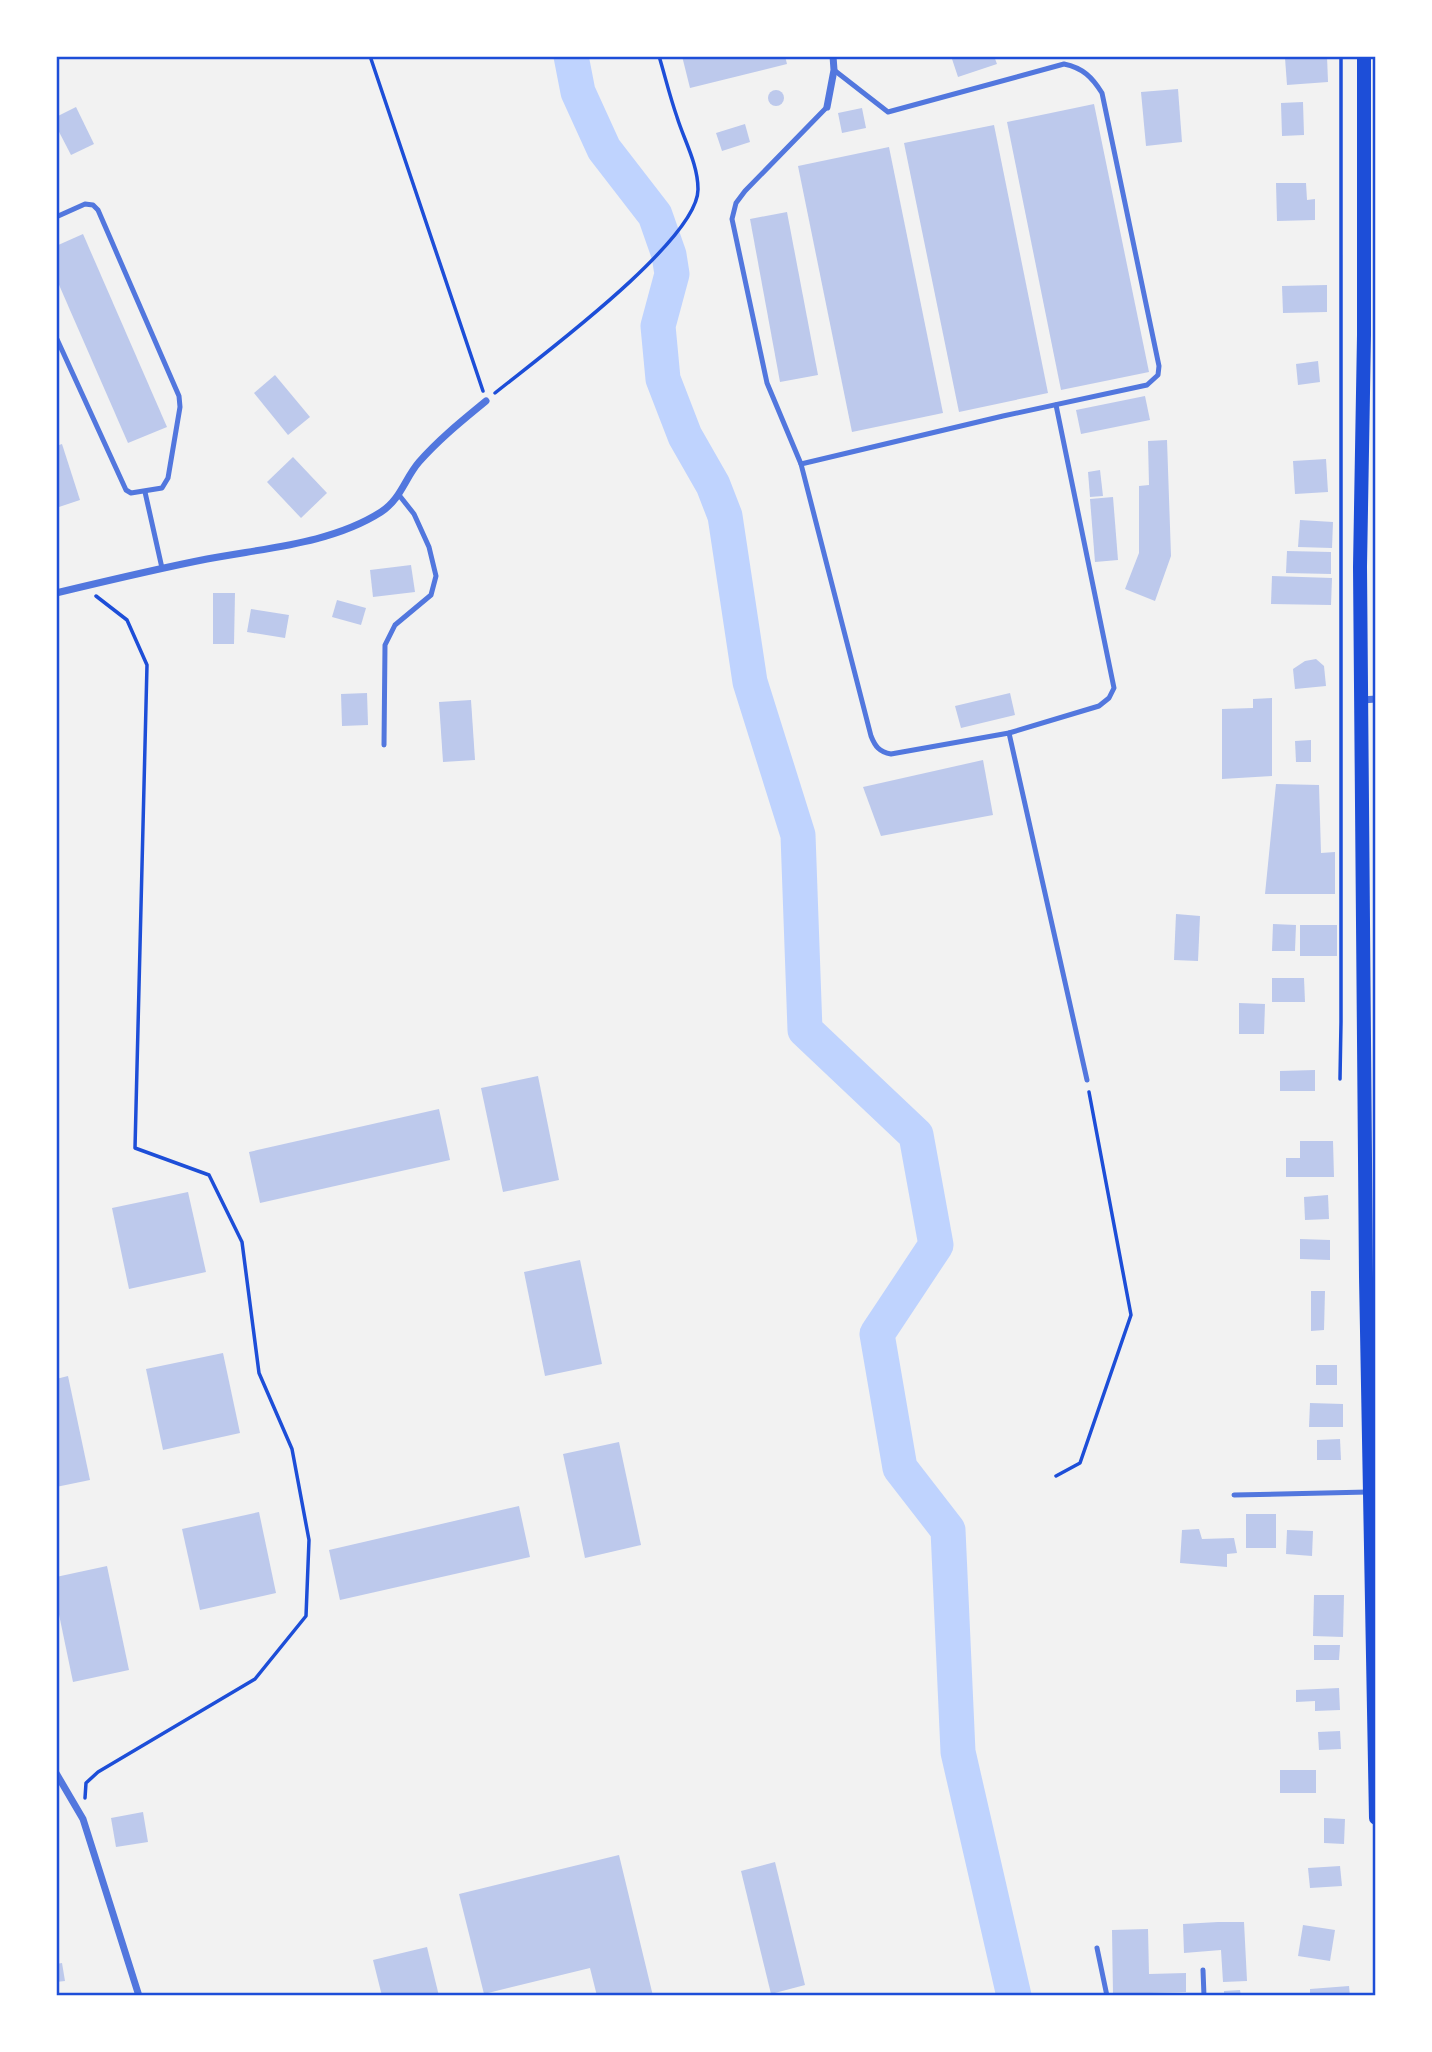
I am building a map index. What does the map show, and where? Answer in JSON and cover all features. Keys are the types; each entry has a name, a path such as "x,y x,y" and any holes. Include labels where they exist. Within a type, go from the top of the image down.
{"main road":[{"path":"1364,56 1364,335 1360,567 1369,699 1366,1251 1376,1818"}],"street":[{"path":"827,107 834,70 833,56"},
{"path":"56,593 162,568 316,538 358,525 384,510 400,495 417,464 449,431 486,401"},
{"path":"56,1773 83,1819 139,1996"}],"lane":[{"path":"801,464 1147,385 1158,375 1159,366 1102,93 1087,74 1064,64 888,113 834,70"},
{"path":"827,107 746,191 736,203 732,219 767,383 801,464 875,746 883,752 891,754 1009,733 1099,706 1109,698 1114,688 1056,405"},
{"path":"56,217 85,204 98,209 179,396 180,407 167,484 162,488 131,493 123,486 56,337"},
{"path":"145,492 162,568"},
{"path":"384,744 385,645 395,625 431,595 436,576 429,547 414,514 400,495"},
{"path":"1009,733 1087,1080"},
{"path":"1234,1495 1372,1488"},
{"path":"1097,1948 1107,1996"},
{"path":"1203,1970 1204,1996"}],"path":[{"path":"370,56 486,401 644,271 688,218 697,199 696,172 659,56"},
{"path":"1339,1079 1341,56"},
{"path":"83,586 127,620 147,664 135,1148 209,1175 242,1242 259,1373 292,1449 309,1540 306,1616 255,1679 98,1772 86,1783 83,1819"},
{"path":"1056,1476 1080,1463 1131,1315 1087,1080"}],"building":[{"path":"682,56 785,56 787,64 690,88"},
{"path":"951,56 994,56 997,64 958,77"},
{"path":"1327,56 1328,82 1287,85 1285,58"},
{"path":"1178,89 1182,142 1146,146 1141,92"},
{"path":"776,90 782,92 782,104 776,106 770,104 768,98 770,92"},
{"path":"1303,102 1304,135 1282,136 1281,103"},
{"path":"1094,104 1149,372 1061,390 1007,122"},
{"path":"76,107 94,144 71,155 56,126 56,117"},
{"path":"862,108 866,128 842,133 838,113"},
{"path":"745,124 750,142 722,151 716,133"},
{"path":"994,125 1048,393 959,412 904,143"},
{"path":"889,147 943,413 852,432 798,166"},
{"path":"1276,183 1306,183 1307,200 1315,199 1315,220 1277,221"},
{"path":"787,212 818,375 780,382 750,219"},
{"path":"83,234 167,427 128,443 56,278 56,246"},
{"path":"1327,285 1327,312 1283,313 1282,286"},
{"path":"1318,361 1320,382 1298,385 1296,364"},
{"path":"275,375 310,417 288,435 254,393"},
{"path":"1145,396 1150,420 1081,434 1076,410"},
{"path":"1167,440 1171,556 1155,601 1125,589 1139,553 1139,486 1149,485 1148,441"},
{"path":"62,444 80,500 56,508 56,446"},
{"path":"293,457 327,493 301,518 267,482"},
{"path":"1326,459 1328,492 1295,494 1293,461"},
{"path":"1100,470 1103,496 1090,497 1088,472"},
{"path":"1113,497 1118,560 1095,562 1090,499"},
{"path":"1300,520 1333,522 1332,548 1298,547"},
{"path":"1287,551 1331,552 1331,574 1286,573"},
{"path":"411,565 415,592 373,597 370,570"},
{"path":"1272,576 1332,578 1331,605 1271,604"},
{"path":"213,593 235,593 234,644 213,644"},
{"path":"337,600 366,608 361,625 332,617"},
{"path":"251,609 289,615 285,638 247,632"},
{"path":"1316,659 1324,666 1326,686 1295,689 1293,669 1305,661"},
{"path":"367,693 368,725 342,726 341,694"},
{"path":"1010,693 1015,715 961,728 955,706"},
{"path":"1272,698 1272,776 1222,779 1222,709 1253,708 1253,699"},
{"path":"471,700 475,760 443,762 439,702"},
{"path":"1311,740 1311,762 1296,762 1295,741"},
{"path":"983,760 993,815 881,836 863,787"},
{"path":"1276,784 1319,785 1321,853 1335,852 1335,894 1265,894"},
{"path":"1176,914 1200,916 1198,961 1174,960"},
{"path":"1273,924 1296,925 1295,951 1272,951"},
{"path":"1300,925 1337,925 1337,956 1300,956"},
{"path":"1272,978 1304,978 1305,1002 1272,1002"},
{"path":"1239,1003 1265,1004 1264,1034 1239,1034"},
{"path":"1315,1070 1315,1091 1280,1091 1280,1071"},
{"path":"538,1076 559,1180 503,1192 481,1088"},
{"path":"439,1109 450,1160 260,1203 249,1152"},
{"path":"1300,1141 1333,1141 1334,1177 1286,1177 1286,1158 1300,1158"},
{"path":"188,1192 206,1272 129,1289 112,1208"},
{"path":"1328,1195 1329,1219 1305,1220 1304,1197"},
{"path":"1300,1239 1330,1240 1330,1260 1300,1259"},
{"path":"580,1260 602,1364 545,1376 524,1272"},
{"path":"1311,1291 1325,1291 1324,1330 1311,1331"},
{"path":"223,1353 240,1433 163,1450 146,1369"},
{"path":"1316,1365 1337,1365 1337,1385 1316,1385"},
{"path":"68,1376 90,1480 56,1487 56,1379"},
{"path":"1310,1403 1343,1404 1343,1427 1309,1427"},
{"path":"1340,1439 1341,1460 1317,1460 1317,1440"},
{"path":"619,1442 641,1545 585,1558 563,1454"},
{"path":"519,1506 530,1557 340,1600 329,1550"},
{"path":"259,1512 276,1593 200,1610 182,1529"},
{"path":"1246,1514 1276,1514 1276,1548 1246,1548"},
{"path":"1199,1529 1202,1539 1234,1538 1237,1553 1227,1554 1227,1567 1180,1563 1182,1530"},
{"path":"1287,1530 1313,1531 1312,1556 1286,1554"},
{"path":"107,1566 129,1670 73,1682 56,1600 56,1577"},
{"path":"1314,1595 1344,1595 1343,1637 1313,1636"},
{"path":"1314,1645 1340,1645 1339,1660 1314,1660"},
{"path":"1339,1688 1340,1710 1315,1711 1315,1701 1296,1702 1296,1690"},
{"path":"1340,1731 1341,1749 1319,1750 1318,1732"},
{"path":"1280,1770 1316,1770 1316,1793 1280,1793"},
{"path":"143,1812 148,1842 116,1847 111,1818"},
{"path":"1324,1818 1345,1819 1344,1844 1324,1843"},
{"path":"619,1855 653,1996 597,1996 590,1968 484,1994 459,1894"},
{"path":"775,1862 805,1985 771,1994 741,1871"},
{"path":"1340,1866 1342,1886 1310,1888 1308,1868"},
{"path":"1244,1922 1247,1981 1223,1982 1221,1950 1184,1953 1183,1924"},
{"path":"1303,1925 1335,1930 1330,1961 1298,1956"},
{"path":"1148,1929 1149,1974 1186,1973 1186,1992 1113,1994 1112,1930"},
{"path":"427,1947 439,1996 382,1996 373,1960"},
{"path":"62,1963 65,1981 56,1982 56,1964"},
{"path":"1349,1986 1350,1996 1310,1996 1310,1989"},
{"path":"1240,1990 1241,1996 1224,1996 1224,1991"}],"waterway":[{"path":"571,56 578,92 604,149 655,215 669,255 672,274 658,326 663,379 685,436 713,485 725,516 750,682 798,835 805,1030 916,1135 936,1245 877,1334 900,1468 948,1530 958,1752 1014,1996"}]}
